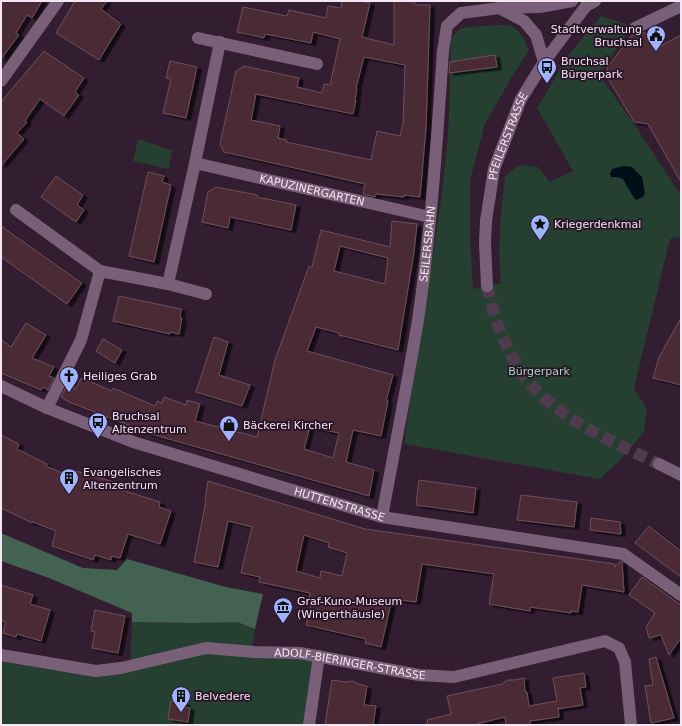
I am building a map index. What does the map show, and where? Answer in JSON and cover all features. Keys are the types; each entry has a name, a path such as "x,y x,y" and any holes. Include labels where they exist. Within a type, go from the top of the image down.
{"street":[{"path":"1,81 58,1"},
{"name":"SEILERSBAHN","path":"382,517 418,319 430,217 443,51 447,26 461,13 500,8 540,7 572,1"},
{"name":"PFEILERSTRASSE","path":"487,286 485,243 486,221 494,169 521,99 544,62 589,3"},
{"path":"635,28 681,6"},
{"path":"500,8 524,21 536,35 544,62"},
{"path":"198,38 317,64"},
{"path":"168,284 220,42"},
{"name":"KAPUZINERGARTEN","path":"195,163 430,217"},
{"path":"16,210 100,271 168,284 206,294"},
{"path":"47,408 81,340 100,271"},
{"name":"HUTTENSTRASSE","path":"1,386 47,408 133,442 382,517 623,554 681,595"},
{"path":"659,464 681,475"},
{"name":"ADOLF-BIERINGER-STRASSE","path":"1,655 96,671 121,668 206,648 255,652 300,653 419,675 454,676 604,641 619,648 625,662 632,725"},
{"path":"309,725 319,656"}],"green space":[{"name":"Bürgerpark","path":"601,16 632,26 599,74 681,195 681,237 670,239 634,388 647,409 644,432 622,458 600,479 404,444 443,184 448,133 451,38 461,28 507,25 511,26 520,33 529,50 485,124 470,180 470,238 473,289 501,283 499,243 505,176 519,165 538,167 550,182 573,171 537,108 569,54"},
{"path":"138,139 172,150 169,169 133,161"},
{"path":"1,533 83,568 117,570 127,559 226,587 263,594 255,629 237,622 132,622 132,613 49,578 1,561"},
{"path":"222,621 237,622 255,629 252,649 313,660 305,725 1,725 1,659 130,669 132,622 194,623"}],"shaded area":[{"path":"623,166 632,167 642,177 645,193 643,197 636,200 623,179 611,177 610,174 612,169"}],"building":[{"path":"1,1 42,1 32,18 27,15 16,33 19,35 1,59"},
{"path":"75,1 107,1 101,9 121,24 99,60 56,33"},
{"path":"342,1 362,1 370,3 362,37 394,45 394,1 413,2 417,5 430,5 426,128 420,197 376,194 375,197 363,194 365,184 224,152 220,144 236,71 244,66 299,78 297,87 322,93 324,84 330,85 340,39 313,32 311,43 265,34 264,38 237,32 243,7 287,16 289,10 326,18 328,6 341,8","holes":["364,57 405,65 403,123 400,136 377,131 371,160 286,142 287,140 278,138 280,126 251,120 256,94 353,114 356,100 356,88"]},
{"path":"643,32 661,46 681,35 681,182 648,124 634,122 606,75 607,68 632,35 638,35"},
{"path":"44,51 84,78 75,92 79,95 64,116 40,99 25,121 27,122 17,133 24,139 1,166 1,102"},
{"path":"495,55 497,67 449,73 450,62"},
{"path":"170,61 197,67 186,118 163,113 171,79 166,78"},
{"path":"148,172 164,176 162,182 171,185 154,262 129,256"},
{"path":"56,176 83,195 77,205 84,210 76,222 41,197"},
{"path":"216,187 296,205 291,230 230,217 228,228 202,222 208,192"},
{"path":"392,221 417,224 414,252 398,350 339,335 339,333 316,327 307,351 393,375 386,401 388,401 381,436 353,430 346,462 374,470 369,496 151,434 69,402 61,397 67,385 76,389 81,378 112,391 113,388 155,406 157,401 162,403 164,397 186,405 187,400 200,404 195,421 257,437 275,360 309,266 312,267 321,230 390,247","holes":["340,246 388,258 385,284 334,271","310,427 339,433 333,458 304,449"]},
{"path":"1,226 82,283 67,304 1,257"},
{"path":"119,296 181,309 180,318 182,318 179,334 170,332 170,334 113,321"},
{"path":"681,318 681,385 653,378 659,357"},
{"path":"26,323 46,335 32,358 54,367 49,376 54,378 48,390 43,387 41,390 1,373 1,339 11,347"},
{"path":"214,337 228,342 219,375 250,385 242,406 196,392"},
{"path":"103,339 122,350 115,363 96,351"},
{"name":"Evangelisches Altenzentrum","path":"1,435 19,444 17,449 47,464 46,466 73,478 76,471 117,483 116,488 160,502 159,507 171,511 160,544 128,534 120,558 112,556 111,560 95,555 93,560 52,546 56,531 33,522 32,523 1,508"},
{"path":"419,480 476,488 473,513 416,505"},
{"path":"208,481 365,529 615,564 615,567 620,561 622,562 624,592 582,585 578,612 571,611 571,613 530,607 530,611 489,604 494,574 422,564 416,602 392,599 381,647 365,643 366,639 306,625 312,600 309,599 310,593 259,582 260,577 241,573 252,527 228,521 218,567 194,562","holes":["304,535 329,543 328,547 347,553 342,576 321,571 320,578 296,571"]},
{"path":"521,495 577,502 574,527 517,520"},
{"path":"591,518 620,522 621,534 590,530"},
{"path":"649,526 681,551 681,577 635,543"},
{"path":"642,577 681,605 681,638 669,655 661,635 649,638 646,627 655,613 629,595"},
{"path":"1,585 33,595 30,604 50,610 41,641 17,634 16,637 3,633 6,622 1,620"},
{"path":"95,610 125,616 118,653 92,648 95,632 91,631"},
{"path":"656,657 674,718 651,723 645,686 653,685 649,659"},
{"path":"584,673 586,687 580,688 583,705 558,709 559,717 530,721 530,725 506,725 505,717 473,725 428,725 427,720 451,714 447,696 502,684 507,680 524,678 525,692 527,692 529,706 557,701 553,678"},
{"path":"332,680 346,682 353,681 367,686 364,705 376,706 373,725 325,725"},
{"name":"Belvedere","path":"171,701 186,703 185,707 190,708 188,722 168,719"}],"tunnel":[{"path":"487,286 493,310 511,355 524,376 537,391 552,404 586,428 659,464"}],"place":[{"name":"Stadtverwaltung Bruchsal","path":"656,52"},
{"name":"Bruchsal Bürgerpark","path":"547,84"},
{"name":"Kriegerdenkmal","path":"540,241"},
{"name":"Heiliges Grab","path":"69,393"},
{"name":"Bruchsal Altenzentrum","path":"98,439"},
{"name":"Bäckerei Kircher","path":"229,442"},
{"name":"Evangelisches Altenzentrum","path":"69,495"},
{"name":"Graf-Kuno-Museum (Wingerthäusle)","path":"283,624"},
{"name":"Belvedere","path":"181,713"}]}
